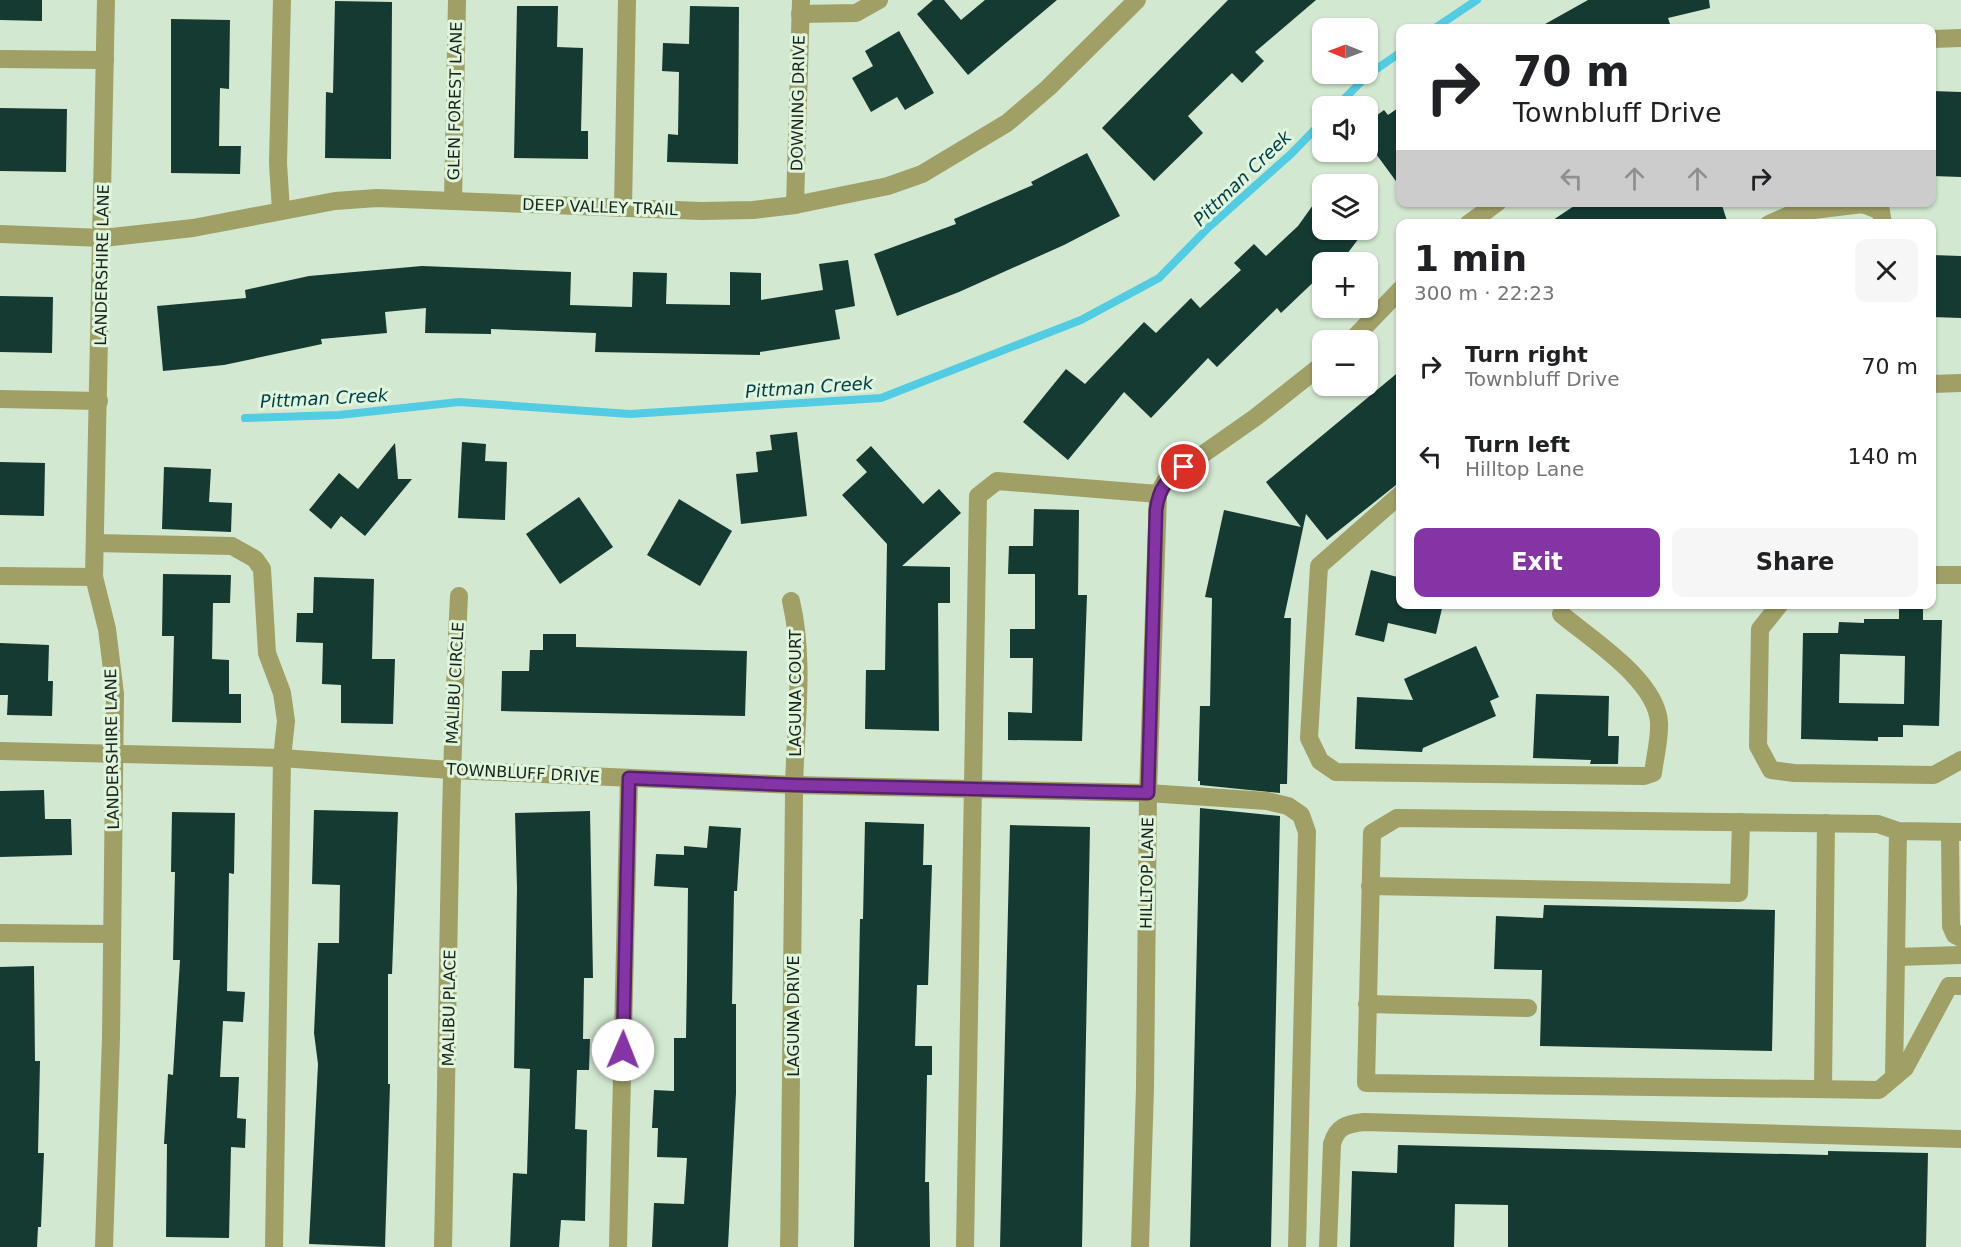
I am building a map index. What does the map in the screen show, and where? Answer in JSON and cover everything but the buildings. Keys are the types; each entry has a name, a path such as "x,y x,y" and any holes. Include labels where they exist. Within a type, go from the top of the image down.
{"street":[{"name":"LANDERSHIRE LANE","path":"104,1247 115,694 107,629 94,578 103,238 106,0"},
{"path":"280,211 278,163 282,0"},
{"name":"GLEN FOREST LANE","path":"453,201 457,0"},
{"path":"623,208 627,0"},
{"path":"800,7 856,13 879,0"},
{"name":"DEEP VALLEY TRAIL","path":"0,234 103,238 193,228 335,201 366,199 701,211 795,205 888,186 922,174 1007,123 1048,88 1137,0"},
{"name":"DOWNING DRIVE","path":"795,205 800,7"},
{"path":"1936,39 1961,38"},
{"path":"0,59 105,60"},
{"path":"1475,219 1490,207"},
{"path":"1780,219 1796,212 1838,207"},
{"path":"1871,207 1881,211 1882,219"},
{"path":"1362,330 1396,294"},
{"path":"964,1247 978,496 997,481 1158,494 1166,480 1256,417 1312,373"},
{"path":"1936,384 1961,383"},
{"path":"0,399 99,401"},
{"name":"HILLTOP LANE","path":"1140,1247 1145,1088 1148,793 1158,494"},
{"path":"1396,498 1319,566 1309,738 1320,761 1336,772 1644,776 1653,773 1659,722 1651,694 1632,674 1562,614"},
{"path":"95,543 232,546 255,559 262,569 267,653 282,693 286,721 282,758 273,1247"},
{"path":"1936,574 1961,575"},
{"path":"0,576 94,578"},
{"name":"MALIBU CIRCLE","path":"450,770 459,596"},
{"name":"LAGUNA COURT","path":"791,601 795,619 798,678 794,785"},
{"path":"1776,609 1760,629 1758,746 1771,770 1794,773 1934,775 1961,760"},
{"name":"TOWNBLUFF DRIVE","path":"0,751 282,758 450,770 794,785 1148,793 1267,801 1288,806 1301,815 1307,832 1297,1247"},
{"name":"MALIBU PLACE","path":"443,1247 451,926 450,770"},
{"path":"618,1247 629,778"},
{"name":"LAGUNA DRIVE","path":"789,1247 794,785"},
{"path":"1961,938 1955,935 1951,926 1956,832 1898,831 1878,824 1397,818 1372,833 1366,1083 1879,1090 1905,1068 1949,986 1961,986"},
{"path":"1370,886 1739,892 1741,822"},
{"path":"1823,1089 1826,823"},
{"path":"1894,1077 1898,831"},
{"path":"0,933 112,934"},
{"path":"1896,957 1961,955"},
{"path":"1367,1004 1528,1008"},
{"path":"1328,1247 1332,1144 1335,1134 1346,1124 1364,1122 1961,1139"}],"waterway":[{"name":"Pittman Creek","path":"1441,24 1477,0"},
{"name":"Pittman Creek","path":"1347,96 1368,75 1396,55"},
{"name":"Pittman Creek","path":"245,418 339,415 459,402 630,414 881,398 1081,320 1159,278 1209,227 1312,132"}],"route":[{"path":"623,1050 629,778 794,785 1148,793 1156,510 1158,494 1166,480 1184,467"}]}
